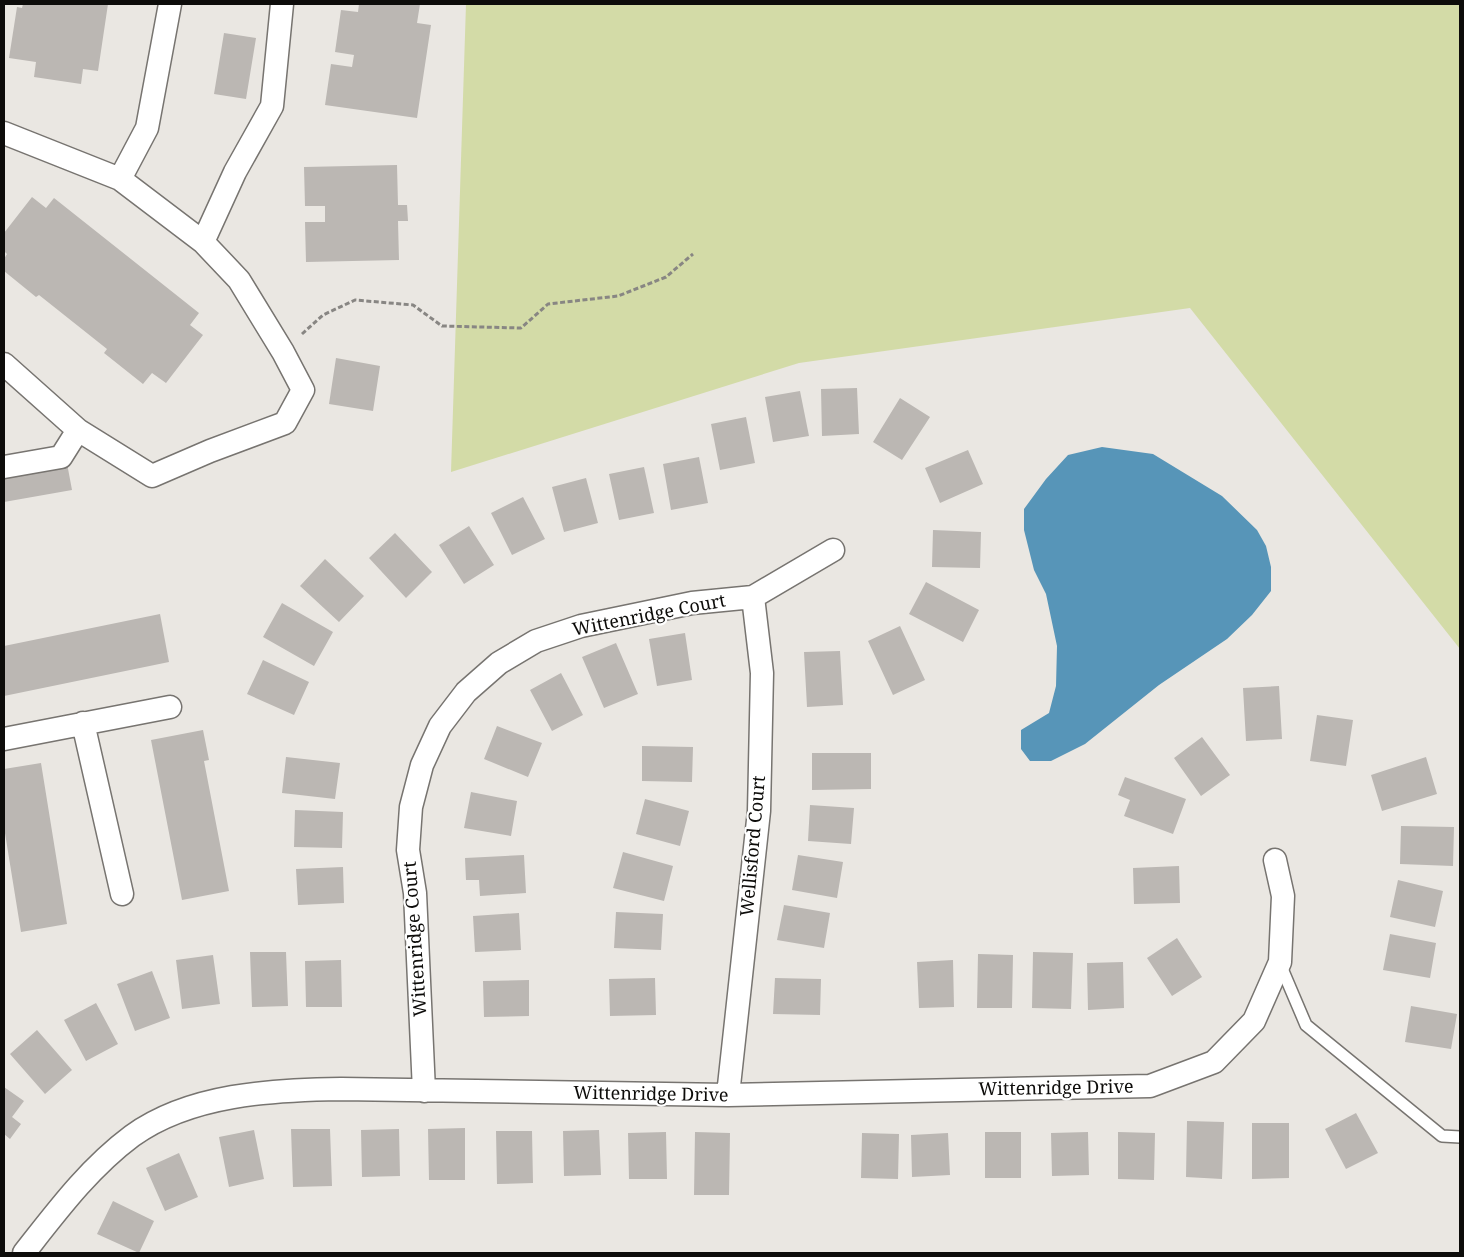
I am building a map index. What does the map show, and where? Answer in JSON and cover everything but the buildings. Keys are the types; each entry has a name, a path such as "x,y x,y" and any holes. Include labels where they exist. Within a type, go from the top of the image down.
{"street":[{"path":"120,179 147,128 170,4"},
{"path":"203,242 236,172 272,106 282,4"},
{"path":"4,133 120,179 203,242 239,280 284,352 303,390 285,422 152,476 78,430 4,364"},
{"path":"4,467 61,457 78,430"},
{"name":"Wittenridge Court","path":"424,1091 414,893 408,850 411,807 422,765 440,726 466,692 498,663 536,641 581,626 664,608 692,603 754,597 833,550"},
{"name":"Wellisford Court","path":"728,1095 759,811 762,673 754,597"},
{"path":"4,739 170,707"},
{"path":"83,723 122,894"},
{"name":"Wittenridge Drive","path":"24,1253 70,1194 100,1163 133,1135 171,1114 212,1100 297,1090 341,1089 728,1095 1150,1086 1214,1062 1254,1021 1280,962 1283,896 1275,860"}],"lane":[{"name":"Wittenridge Drive","path":"1280,962 1306,1025 1442,1136 1460,1137"}],"path":[{"path":"284,352 323,315 354,300 413,305 442,326 521,328 548,304 618,296 666,278 693,254"}],"green space":[{"path":"466,4 1460,4 1460,649 1190,308 799,363 451,472"}],"water":[{"path":"1102,447 1153,454 1222,496 1257,530 1266,546 1271,567 1271,591 1252,615 1227,639 1159,685 1085,744 1051,761 1030,761 1021,749 1021,730 1049,713 1056,686 1057,646 1046,594 1034,570 1024,530 1024,509 1046,479 1068,455"}]}
